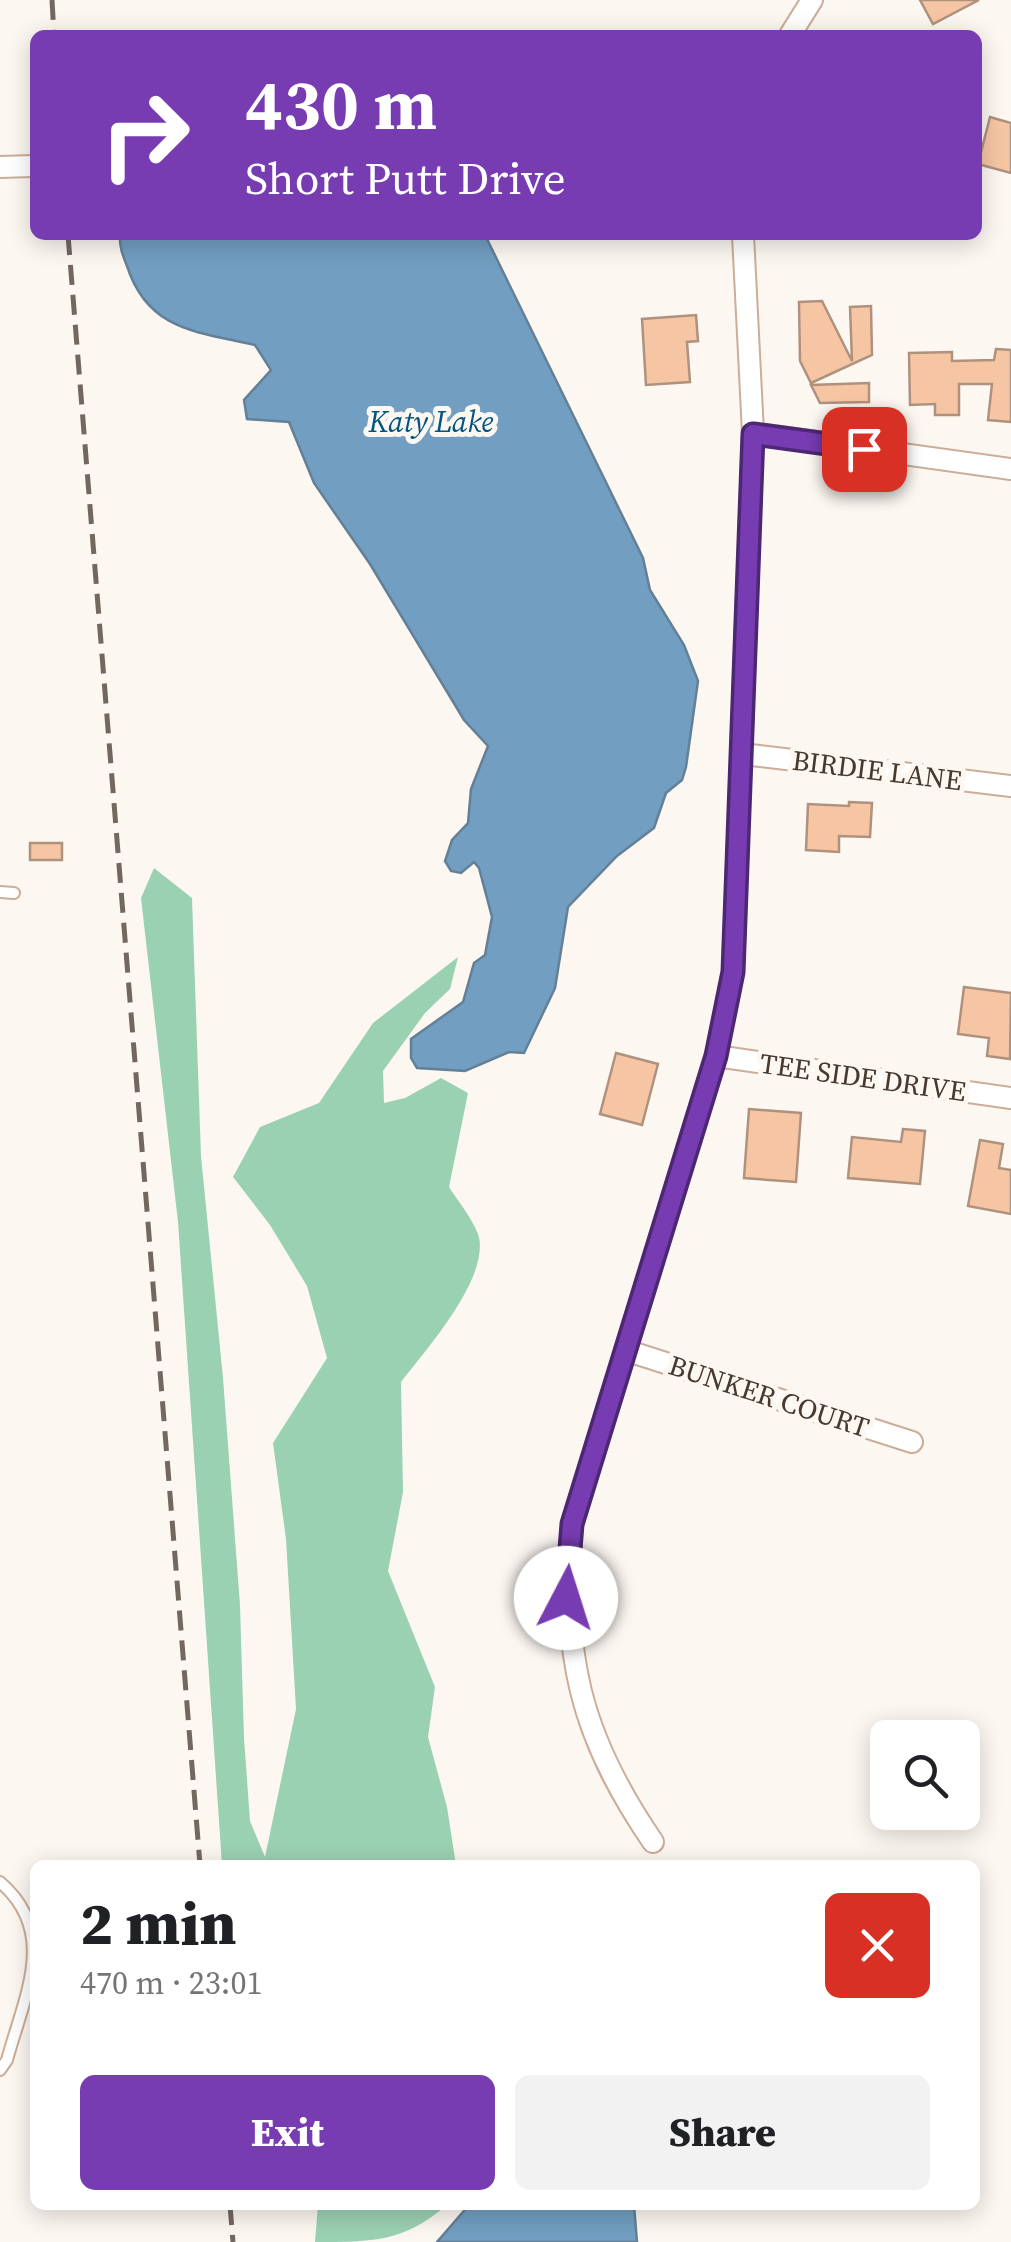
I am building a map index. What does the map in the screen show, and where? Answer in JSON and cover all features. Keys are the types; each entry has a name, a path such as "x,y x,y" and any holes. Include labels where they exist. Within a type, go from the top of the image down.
{"street":[{"path":"793,30 812,0"},
{"path":"0,166 30,166"},
{"path":"653,1842 618,1790 596,1742 576,1673 566,1598 572,1524 716,1056 733,972 753,434 742,240"},
{"path":"753,434 1011,469"},
{"name":"BIRDIE LANE","path":"743,754 1011,786"},
{"name":"TEE SIDE DRIVE","path":"716,1056 1011,1098"},
{"name":"BUNKER COURT","path":"626,1350 912,1442"}],"lane":[{"path":"0,892 14,893"},
{"path":"0,1882 25,1910 30,1932"},
{"path":"0,2070 7,2060 30,1966"}],"green space":[{"path":"154,868 192,898 201,1156 240,1605 250,1821 265,1857 296,1709 286,1539 273,1443 327,1358 307,1286 270,1225 233,1177 260,1127 319,1103 373,1023 458,957 450,989 425,1013 383,1071 384,1103 405,1098 441,1078 468,1093 449,1187 478,1234 480,1251 454,1312 401,1382 403,1492 388,1571 435,1687 428,1737 447,1807 455,1860 222,1860 178,1222 141,898"},
{"path":"318,2210 440,2210 416,2226 387,2237 315,2242"}],"water":[{"name":"Katy Lake","path":"487,240 643,558 650,590 684,645 698,681 682,780 666,793 654,828 617,856 568,907 555,988 524,1053 509,1052 465,1071 417,1068 411,1058 411,1039 463,1002 474,963 485,955 492,917 479,868 474,862 461,873 451,871 445,861 452,840 468,823 471,789 488,746 464,720 370,564 314,483 289,422 247,419 244,400 271,370 255,345 195,331 162,316 136,288 120,243"},
{"path":"465,2210 634,2210 637,2242 437,2242"}],"building":[{"path":"920,0 979,0 933,24"},
{"path":"990,117 1011,123 1011,173 982,165"},
{"path":"822,301 852,361 850,307 871,306 872,355 811,383 800,361 799,302"},
{"path":"696,315 698,341 687,342 690,382 646,385 642,319"},
{"path":"996,349 1011,350 1011,422 988,420 992,384 959,384 959,415 935,415 935,404 910,405 909,353 952,352 952,361 994,360"},
{"path":"869,383 869,402 820,403 811,385"},
{"path":"849,802 872,803 870,837 839,836 839,852 806,850 808,804 849,806"},
{"path":"30,843 62,843 62,860 30,860"},
{"path":"964,987 1011,993 1010,1059 987,1056 989,1038 958,1034"},
{"path":"616,1053 658,1064 642,1125 600,1114"},
{"path":"749,1109 801,1113 796,1182 744,1178"},
{"path":"903,1129 925,1131 920,1184 848,1178 852,1137 901,1142"},
{"path":"980,1140 1003,1144 999,1168 1011,1170 1011,1214 968,1206"}],"railway":[{"path":"52,0 54,30"},
{"path":"68,240 200,1860"},
{"path":"230,2210 233,2242"}],"route":[{"path":"566,1598 572,1524 716,1056 733,972 753,434 864,449"}]}
